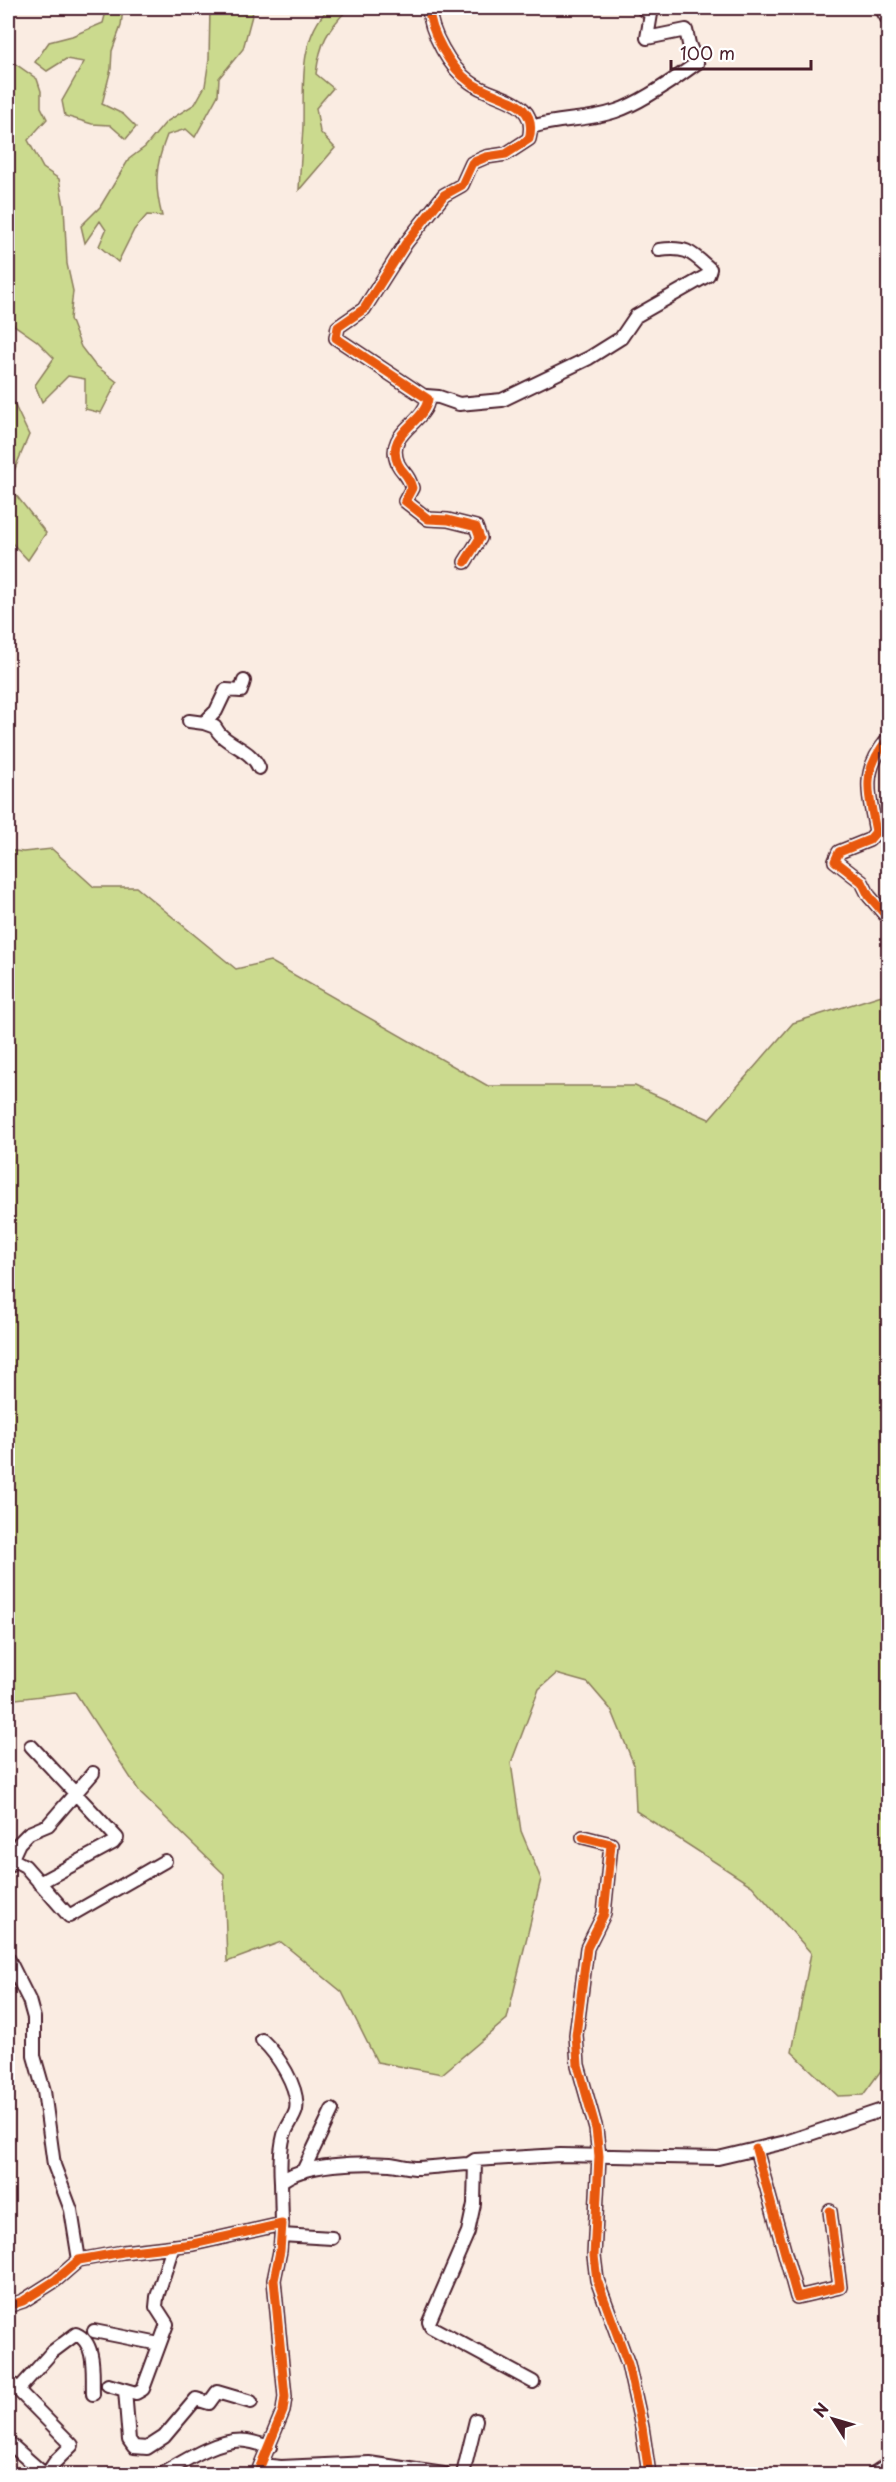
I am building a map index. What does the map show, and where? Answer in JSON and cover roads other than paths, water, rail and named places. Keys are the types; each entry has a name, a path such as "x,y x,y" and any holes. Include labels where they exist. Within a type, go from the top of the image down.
{"street":[{"path":"429,8 434,35 460,74 472,84 505,97 525,110 532,127 529,139 506,154 486,157 472,163 462,185 444,195 406,243 364,309 338,327 336,338 426,396 439,397 459,404 502,400 589,358 621,338 636,316 708,275 710,269 689,251 674,248 659,250"},
{"path":"532,127 616,111 678,78 697,63 689,44 687,30 647,38 651,14 642,8"},
{"path":"881,8 888,20"},
{"path":"426,396 428,403 419,417 404,429 396,446 398,465 409,476 412,488 405,501 428,519 448,520 476,527 480,538 465,562"},
{"path":"204,723 216,711 226,690 241,691 244,681"},
{"path":"189,722 215,726 220,736 233,742 256,761 259,768"},
{"path":"888,739 872,765 867,779 876,832 869,840 838,852 835,861 862,882 869,896 888,918"},
{"path":"31,1746 117,1838 113,1843 39,1882"},
{"path":"93,1773 48,1826 29,1833 24,1838 9,1863 25,1866 69,1916 165,1861"},
{"path":"583,1837 611,1844 604,1914 587,1948 576,2030 578,2065 596,2129 599,2156 594,2256 597,2280 628,2364 642,2427 649,2475"},
{"path":"8,1958 29,2000 34,2018 34,2056 44,2091 54,2165 71,2210 79,2260"},
{"path":"259,2470 283,2411 285,2397 274,2280 282,2229 280,2167 284,2135 296,2112 297,2102 293,2088 276,2053 262,2040"},
{"path":"281,2182 289,2175 303,2171 349,2165 388,2164 416,2168 470,2164 475,2160 560,2155 718,2158 786,2142 888,2108"},
{"path":"303,2171 332,2110"},
{"path":"756,2149 797,2297 840,2287 830,2211"},
{"path":"475,2160 474,2204 468,2232 429,2322 431,2327 533,2382"},
{"path":"8,2306 23,2301 56,2280 79,2260 282,2229 332,2238"},
{"path":"108,2385 136,2393 142,2389 167,2324 158,2313 157,2297 173,2246"},
{"path":"94,2331 159,2344"},
{"path":"18,2390 52,2352 76,2334 80,2335 90,2348 93,2394"},
{"path":"8,2380 72,2445 46,2475 8,2442"},
{"path":"125,2390 129,2440 134,2447 147,2448 164,2437 196,2399 209,2403 217,2392 251,2402"},
{"path":"463,2475 476,2420"},
{"path":"162,2475 195,2455 229,2442 245,2440 270,2447"},
{"path":"259,2470 369,2463 401,2471 444,2475"},
{"path":"873,2475 888,2464"}]}
